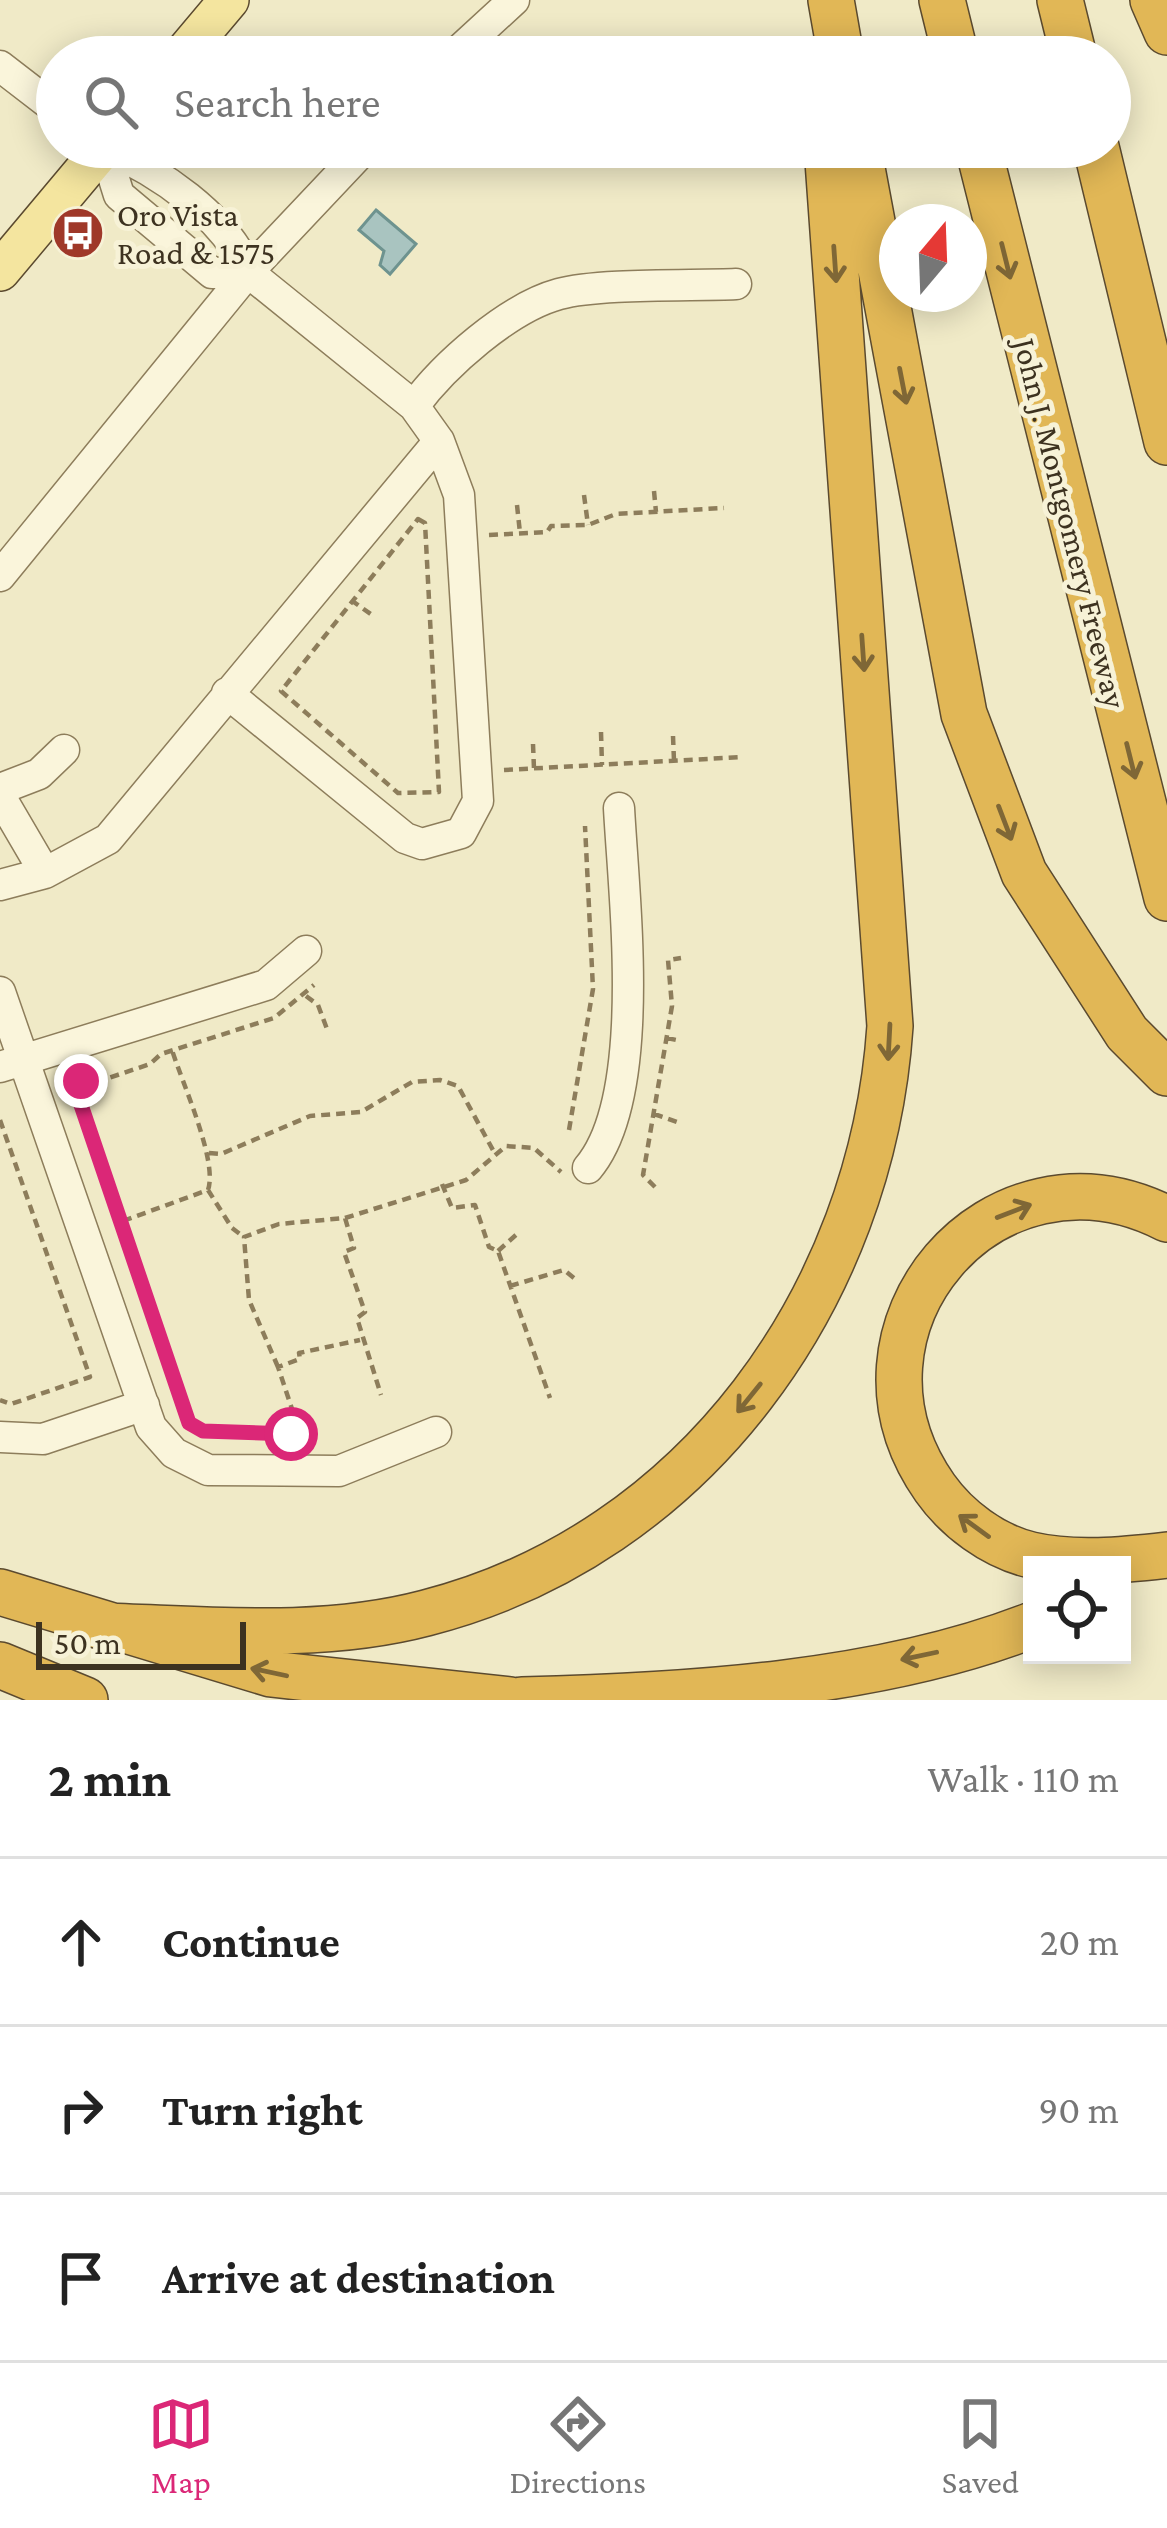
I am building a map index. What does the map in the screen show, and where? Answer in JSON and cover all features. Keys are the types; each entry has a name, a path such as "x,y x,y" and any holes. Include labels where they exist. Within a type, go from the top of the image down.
{"highway":[{"path":"816,0 819,36"},
{"path":"831,0 838,36"},
{"path":"941,0 950,36"},
{"path":"1060,0 1069,36"},
{"path":"1153,0 1167,32"},
{"path":"100,1626 337,1629 425,1614 510,1585 594,1540 670,1482 769,1374 821,1291 871,1161 890,1026 828,168"},
{"path":"862,168 964,714 1024,873 1127,1033 1167,1073"},
{"name":"John J. Montgomery Freeway","path":"983,168 1167,898"},
{"path":"1101,168 1167,442"},
{"path":"1167,1219 1127,1203 1074,1198 1022,1207 975,1231 921,1290 902,1339 898,1394 911,1448 924,1473 950,1506 982,1533 1033,1556 1116,1561 1167,1555"},
{"path":"1131,1586 1167,1572"},
{"path":"0,1592 271,1674 511,1700"},
{"path":"522,1700 773,1686 993,1640 1023,1628"},
{"path":"0,1665 85,1700"}],"main road":[{"path":"199,36 229,0"},
{"path":"0,271 86,168"}],"street":[{"path":"475,36 514,0"},
{"path":"0,66 36,94"},
{"path":"111,168 119,195 212,273 248,272 413,406 439,442 459,495 478,801 461,833 422,844 405,838 227,693"},
{"path":"0,576 248,272 346,168"},
{"path":"413,406 437,374 494,330 559,294 736,284"},
{"path":"0,885 45,873 108,839 439,442"},
{"path":"45,873 0,793 39,774 64,750"},
{"path":"581,1176 609,1144 629,1011 619,808"},
{"path":"13,1064 266,985 313,964"},
{"path":"0,992 13,1064 151,1426 174,1453 208,1470 339,1471 436,1432"},
{"path":"0,1437 44,1439 144,1405"}],"path":[{"path":"654,491 656,512"},
{"path":"584,495 587,525"},
{"path":"517,505 520,533"},
{"path":"477,536 587,525 616,514 724,508"},
{"path":"412,804 281,691 418,520 425,524 441,805"},
{"path":"351,600 372,615"},
{"path":"601,732 602,765"},
{"path":"673,736 674,761"},
{"path":"533,744 534,769"},
{"path":"492,771 743,757"},
{"path":"398,793 439,792"},
{"path":"568,1130 593,989 585,826"},
{"path":"656,1186 643,1175 667,1038 668,960 681,958"},
{"path":"82,1087 150,1064 172,1050 274,1018 306,996 313,964"},
{"path":"306,996 317,1005 327,1029"},
{"path":"667,1038 681,1041"},
{"path":"172,1050 213,1167 208,1190 232,1228 244,1237"},
{"path":"74,1062 82,1087 80,1102 167,1345 162,1354 189,1423 203,1431 255,1435 302,1430"},
{"path":"209,1153 221,1154 310,1116 361,1112 402,1086 440,1080 458,1086 494,1152"},
{"path":"654,1114 677,1122"},
{"path":"0,1120 90,1377 11,1404 0,1400"},
{"path":"244,1237 301,1220 345,1218 466,1180 494,1152 524,1143 581,1176"},
{"path":"0,1160 13,1156"},
{"path":"442,1184 452,1208 475,1205 489,1247 498,1251 550,1397"},
{"path":"123,1221 208,1190"},
{"path":"345,1218 354,1248 344,1252 365,1312 357,1318 381,1395"},
{"path":"498,1251 517,1234"},
{"path":"244,1237 241,1245 249,1300 302,1430 303,1448"},
{"path":"510,1286 564,1270 574,1278"},
{"path":"278,1367 300,1359 299,1353 362,1339"}],"water":[{"path":"376,210 416,244 390,274 380,265 384,251 359,230"}],"place":[{"name":"Oro Vista Road & 1575","path":"78,233"}],"route":[{"path":"81,1081 80,1102 167,1345 162,1354 189,1423 203,1431 291,1434"}]}
